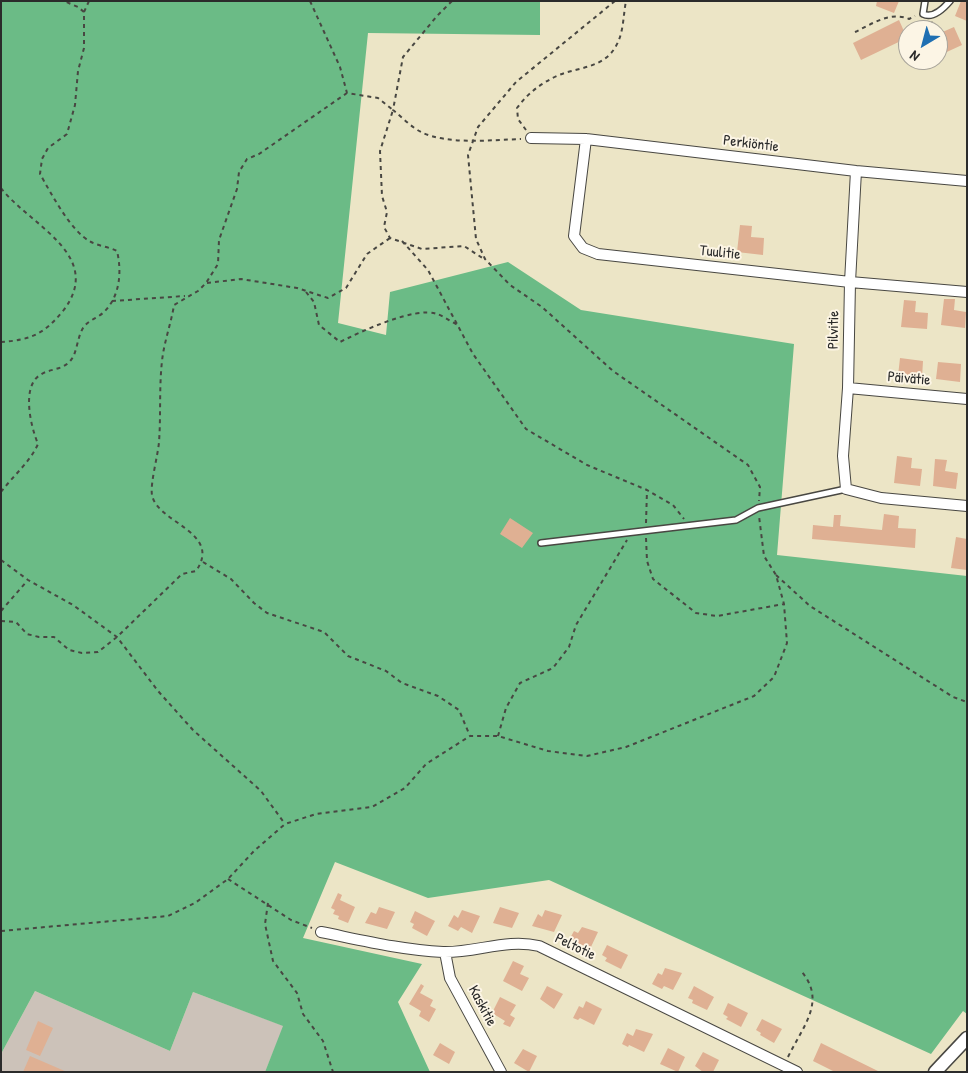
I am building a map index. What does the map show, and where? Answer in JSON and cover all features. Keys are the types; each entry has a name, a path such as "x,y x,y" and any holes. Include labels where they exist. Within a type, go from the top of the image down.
{"street":[{"name":"Perkiöntie","path":"531,138 586,139 856,172 967,181"},
{"name":"Tuulitie","path":"586,139 574,236 583,248 598,254 850,282 967,292"},
{"name":"Pilvitie","path":"846,489 843,456 848,388 850,282 856,172"},
{"name":"Päivätie","path":"848,388 967,399"},
{"path":"846,489 881,498 967,506"},
{"name":"Peltotie","path":"321,932 396,946 445,952 526,943 539,946 797,1072"},
{"name":"Kaskitie","path":"445,952 450,978 501,1072"},
{"path":"935,1072 967,1038"}],"lane":[{"path":"925,1 923,10 926,16 931,16 950,1"},
{"path":"541,543 690,527 736,520 758,508 846,489"}],"path":[{"path":"64,1 84,12"},
{"path":"1,492 17,470 32,456 38,444 29,418 31,387 39,375 62,368 72,359 76,341 84,326 103,313 112,302 119,284 121,267 117,251 92,243 81,235 40,174 42,159 48,148 67,134 75,105 78,71 84,48 84,12 89,1"},
{"path":"310,1 340,67 346,93"},
{"path":"452,1 403,57 393,110 380,151 382,196 387,212 384,227 390,238 422,249 464,246 485,259 510,285 542,307 613,371 748,465 760,487 758,508 764,556 776,575 810,606 953,697 967,702"},
{"path":"485,259 476,240 470,196 468,155 478,127 516,82 615,1"},
{"path":"531,138 518,119 517,108 527,95 543,83 561,74 582,70 601,62 616,47 624,25 626,1"},
{"path":"855,32 889,17 899,15 909,19 923,10"},
{"path":"931,16 931,20"},
{"path":"1,621 16,622 27,634 54,638 70,650 82,653 98,652 117,637 182,574 196,571 202,562 201,545 186,528 157,508 151,494 159,442 162,360 174,305 198,291 206,283 218,264 219,240 237,189 239,172 247,159 259,154 346,93 378,98 419,132 433,136 474,140 531,138"},
{"path":"1,188 12,203 65,247 74,264 75,281 70,301 49,328 21,340 1,342"},
{"path":"206,283 242,279 305,291 328,298 346,288 367,254 390,238"},
{"path":"402,241 428,270 473,354 526,429 587,465 647,490 673,506 690,527"},
{"path":"305,291 314,302 320,325 340,342 373,325 413,315 436,313 458,325"},
{"path":"112,302 187,296"},
{"path":"647,490 647,561 653,579 696,613 717,616 784,604"},
{"path":"498,736 506,708 520,683 540,672 553,668 569,646 576,625 631,533"},
{"path":"1,560 28,580 72,605 117,637 158,690 193,730 261,791 285,824"},
{"path":"202,562 232,579 254,603 268,613 324,632 348,656 386,671 402,683 445,701 459,710 470,736"},
{"path":"1,931 168,916 195,903 228,879 254,850 285,824 316,814 372,807 405,788 426,764 470,736 498,736 548,751 587,756 626,747 754,696 774,677 787,643 784,604 776,575"},
{"path":"1,611 28,580"},
{"path":"228,879 268,903 291,920 321,932"},
{"path":"268,903 265,924 273,961 297,993 303,1014 323,1041 333,1072"},
{"path":"784,1065 814,1005 811,982 801,970"}],"shaded area":[{"path":"35,991 170,1051 193,992 284,1026 265,1072 1,1072 1,1054"}],"green space":[{"path":"1,1 540,1 540,35 368,33 338,323 386,335 390,292 508,262 581,310 794,344 777,555 967,576 967,1014 963,1011 931,1054 549,880 428,898 335,862 303,938 422,964 398,1002 430,1072 265,1072 283,1026 193,992 170,1051 35,991 1,1054"}],"building":[{"path":"877,1 899,1 894,13 876,6"},
{"path":"961,1 967,1 967,21 955,16"},
{"path":"898,20 898,42 861,60 853,43"},
{"path":"954,27 962,45 948,51 948,30"},
{"path":"740,225 752,226 751,237 764,238 763,255 737,252"},
{"path":"944,299 955,299 954,310 966,312 965,328 941,325"},
{"path":"904,300 916,301 915,312 928,313 927,329 901,327"},
{"path":"900,358 923,361 922,378 898,376"},
{"path":"938,362 961,364 960,382 936,379"},
{"path":"897,456 912,458 911,468 922,469 920,486 894,483"},
{"path":"935,459 947,460 945,471 958,473 956,489 933,486"},
{"path":"884,514 899,516 898,528 916,529 915,548 812,539 813,525 833,527 834,515 841,515 840,526 882,530"},
{"path":"510,518 533,533 522,548 500,534"},
{"path":"956,537 967,539 967,570 951,568"},
{"path":"338,893 342,895 340,900 355,907 348,923 338,919 339,916 333,914 335,910 331,908"},
{"path":"379,907 395,912 387,929 365,923 371,912 376,914"},
{"path":"500,907 519,913 512,928 493,923"},
{"path":"462,910 480,916 472,933 461,927 458,931 448,926 454,915 458,918"},
{"path":"545,910 562,915 554,932 532,926 538,914 542,917"},
{"path":"415,911 435,921 427,936 412,928 414,924 410,922"},
{"path":"582,927 598,932 590,949 580,944 579,947 568,942 574,931 578,933"},
{"path":"607,945 628,955 621,969 605,961 607,958 602,955"},
{"path":"513,961 524,966 520,974 529,978 522,991 503,981"},
{"path":"665,968 682,973 673,990 664,986 662,989 652,984 658,973 662,975"},
{"path":"421,984 424,986 420,993 433,1000 430,1006 436,1009 429,1022 419,1016 421,1011 409,1004"},
{"path":"547,986 563,994 554,1009 540,999"},
{"path":"694,986 714,997 707,1010 692,1003 693,1000 688,998"},
{"path":"500,997 516,1005 510,1015 515,1018 510,1027 503,1024 505,1021 492,1013"},
{"path":"586,1001 602,1009 594,1025 580,1018 578,1020 573,1018 579,1006 583,1008"},
{"path":"728,1003 748,1013 741,1027 726,1019 728,1017 723,1014"},
{"path":"762,1019 782,1029 774,1043 760,1035 761,1033 756,1030"},
{"path":"38,1021 53,1028 40,1056 26,1050"},
{"path":"636,1029 653,1034 644,1052 622,1044 627,1033 633,1036"},
{"path":"440,1043 455,1052 449,1064 433,1055"},
{"path":"821,1043 880,1072 835,1072 813,1061"},
{"path":"668,1048 685,1057 678,1072 660,1064"},
{"path":"523,1049 537,1056 529,1072 514,1063"},
{"path":"703,1052 719,1060 713,1072 703,1072 695,1066"},
{"path":"30,1056 67,1072 23,1072"}]}
